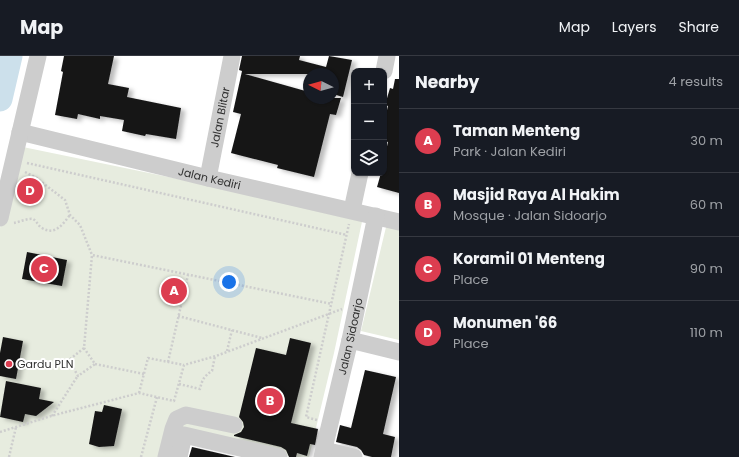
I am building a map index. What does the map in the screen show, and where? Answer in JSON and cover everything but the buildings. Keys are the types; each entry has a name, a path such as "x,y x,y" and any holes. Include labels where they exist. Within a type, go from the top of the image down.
{"street":[{"path":"0,218 38,56"},
{"name":"Jalan Blitar","path":"208,178 232,56"},
{"path":"385,68 388,56"},
{"name":"Jalan Kediri","path":"20,132 208,178 399,222"},
{"path":"352,210 359,176"},
{"name":"Jalan Sidoarjo","path":"323,454 350,340 376,216"},
{"path":"350,340 399,352"},
{"path":"166,457 177,419 186,415 234,425"},
{"path":"179,457 184,435 279,457"},
{"path":"323,454 354,457"}],"path":[{"path":"21,162 347,235"},
{"path":"35,177 65,200 70,215 80,225 92,255 84,348 95,364 144,374"},
{"path":"331,423 306,417 352,210"},
{"path":"24,220 34,220 40,228 49,231 58,229 70,215"},
{"path":"92,255 332,304"},
{"path":"168,362 188,274"},
{"path":"139,393 148,358 184,365 216,356 358,304"},
{"path":"178,316 263,338"},
{"path":"227,352 232,330"},
{"path":"78,376 69,360 84,348"},
{"path":"179,384 200,390 202,380 212,371 216,356"},
{"path":"51,416 78,376 95,364"},
{"path":"0,432 51,416 139,393 174,401 184,365"},
{"path":"141,457 157,397"},
{"path":"9,457 16,427"}],"shaded area":[{"path":"18,146 363,217 334,353 309,457 292,457 226,439 177,430 170,457 0,457 0,228"},
{"path":"387,223 399,225 399,340 361,331"}],"waterway":[{"path":"0,99 10,56"}],"place":[{"name":"Monumen '66","path":"30,191"},
{"name":"Koramil 01 Menteng","path":"44,269"},
{"name":"Taman Menteng","path":"174,291"},
{"name":"Gardu PLN","path":"9,364"},
{"name":"Masjid Raya Al Hakim","path":"270,401"}]}
